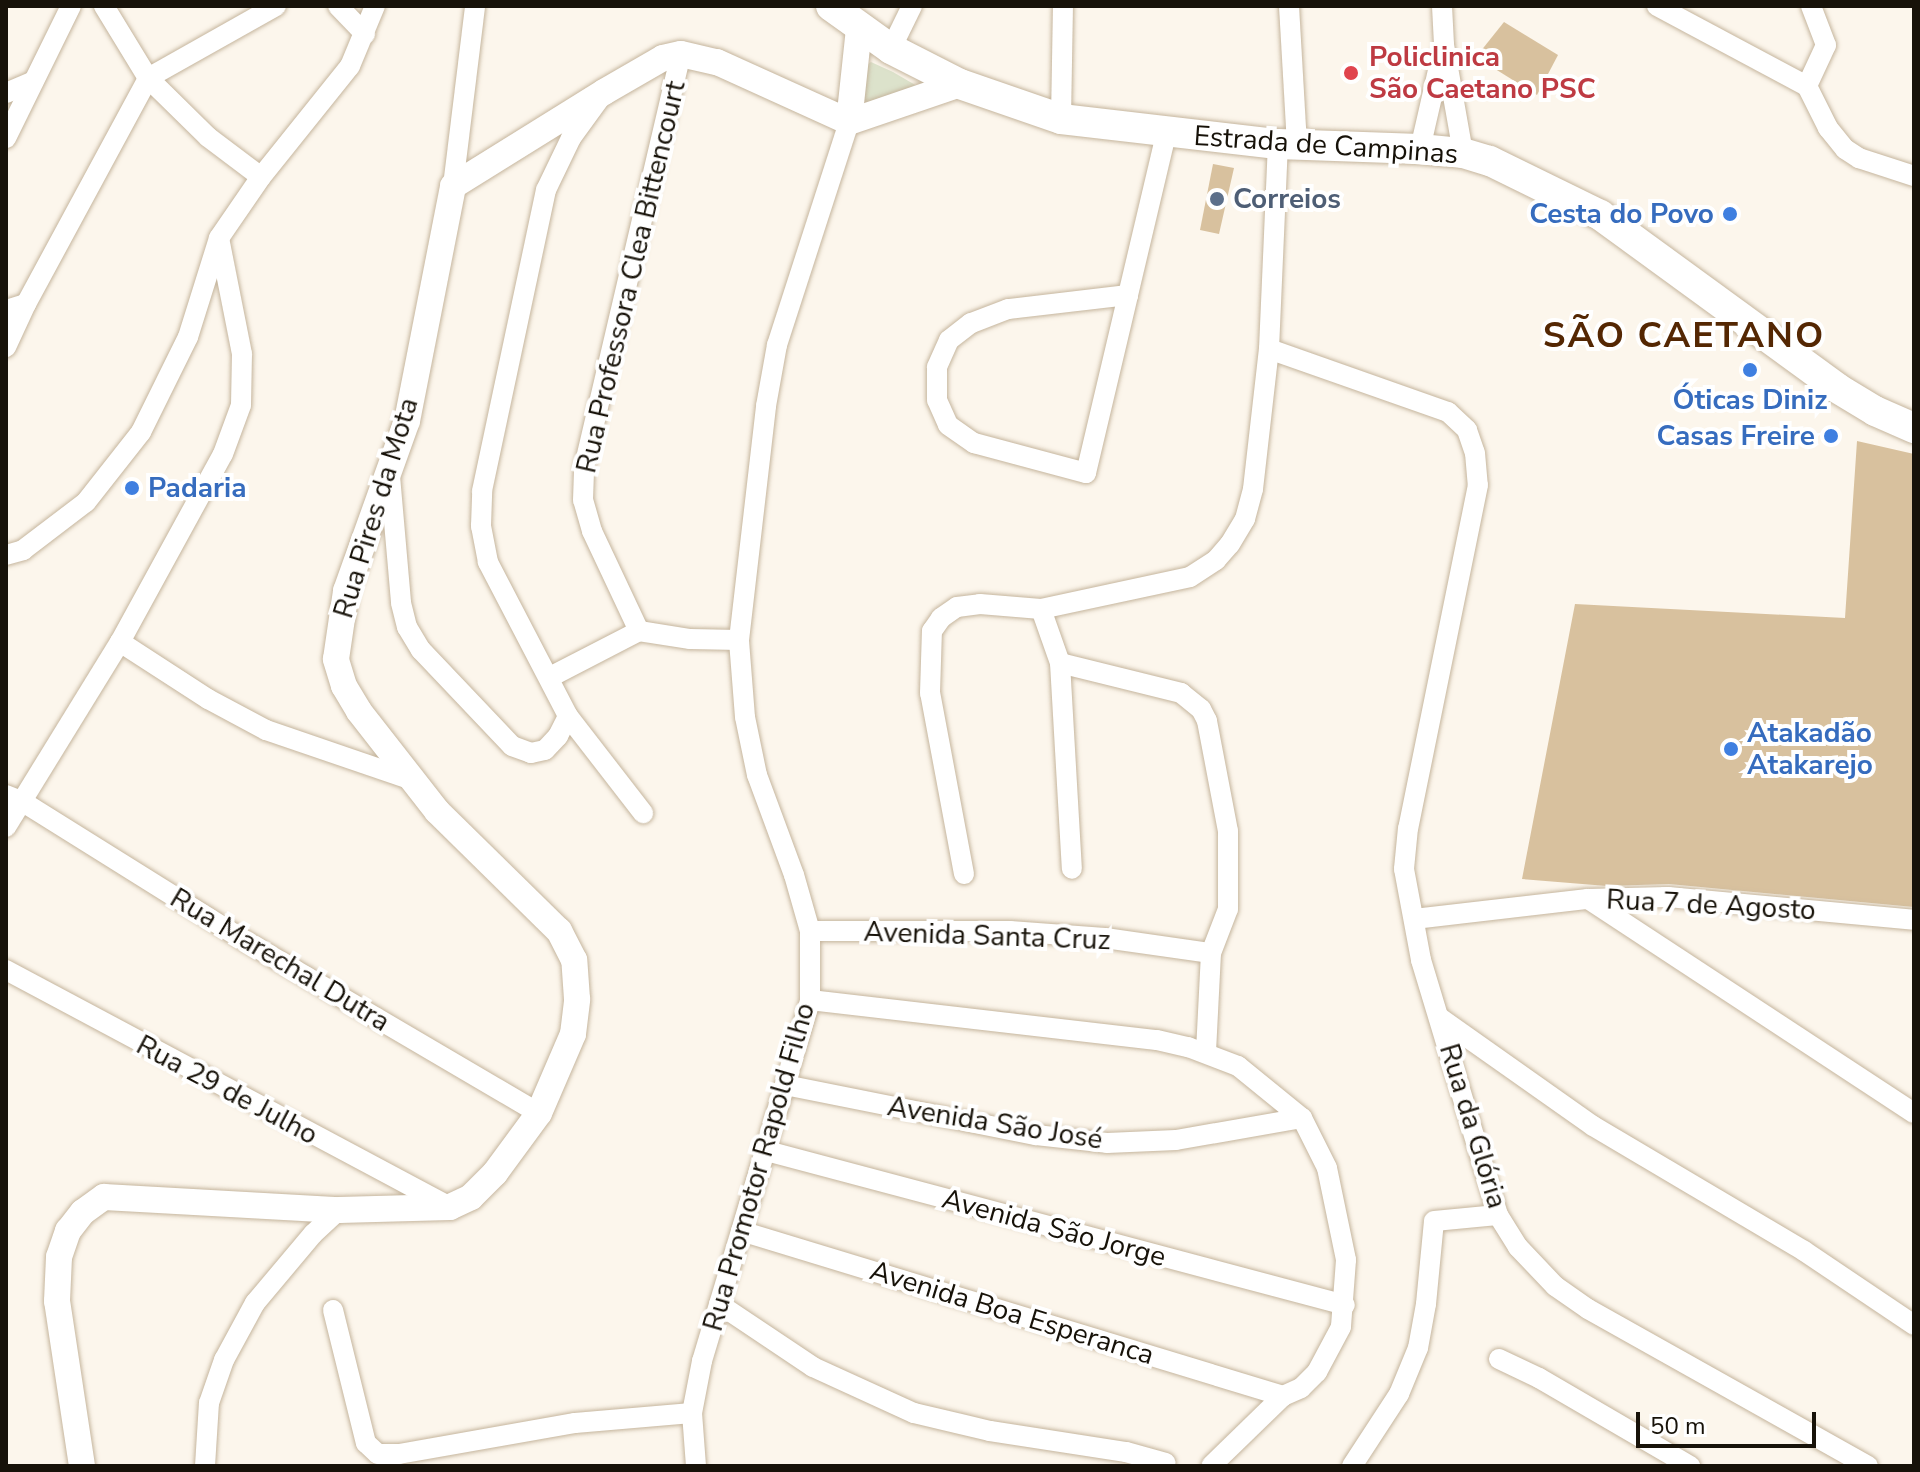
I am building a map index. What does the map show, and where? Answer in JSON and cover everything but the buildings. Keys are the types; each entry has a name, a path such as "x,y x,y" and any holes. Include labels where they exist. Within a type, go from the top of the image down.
{"main road":[{"name":"Estrada de Campinas","path":"831,6 863,18 891,49 960,84 1061,119 1166,134 1463,153 1525,176 1600,215 1837,388 1875,411 1914,428"}],"street":[{"path":"6,138 71,6"},
{"path":"104,6 148,78 208,137 261,177"},
{"path":"6,347 16,307 148,78 276,6"},
{"path":"338,6 365,34"},
{"path":"6,555 23,550 86,502 141,432 188,337 206,271 219,238 261,177 350,66 375,6"},
{"name":"Rua Pires da Mota","path":"450,1207 471,1197 495,1173 539,1113 573,1034 577,999 574,960 559,931 437,811 412,780 359,711 344,686 336,659 346,591 390,476 407,421 453,186 475,6"},
{"path":"891,49 912,6"},
{"path":"1061,119 1063,6"},
{"path":"964,874 930,693 932,631 941,618 957,607 980,604 1041,609 1190,577 1216,560 1245,519 1253,489 1288,144 1289,6"},
{"path":"1442,6 1444,45 1463,153"},
{"path":"1657,6 1807,86 1828,128 1845,149 1859,158 1914,176"},
{"path":"1807,86 1826,45 1811,6"},
{"name":"Rua Promotor Rapold Filho","path":"696,1466 692,1413 763,1150 810,1000 810,931 794,875 757,775 745,717 739,640 766,406 777,345 849,122 863,18"},
{"path":"1420,149 1444,45"},
{"path":"453,186 604,92 663,58 681,54 717,62 849,122 960,84"},
{"name":"Rua Professora Clea Bittencourt","path":"639,631 592,531 583,500 584,467 681,54"},
{"path":"6,93 34,81"},
{"path":"604,92 571,138 546,190 482,491 481,526 488,562 568,716 643,813"},
{"path":"1128,295 1008,309 971,323 949,340 937,367 937,400 948,425 974,443 1086,473 1166,134"},
{"path":"6,827 15,799 120,642 223,454 241,405 242,354 219,238"},
{"name":"Rua da Glória","path":"1269,349 1448,412 1467,430 1475,453 1478,485 1408,828 1404,869 1421,960 1498,1215 1518,1247 1555,1286 1588,1309 1868,1466"},
{"path":"390,476 401,603 407,627 421,650 512,746 531,753 545,750 558,736 568,716"},
{"path":"1041,609 1060,663 1072,869"},
{"path":"550,677 639,631 690,639 739,640"},
{"path":"120,642 208,699 266,730 412,780"},
{"path":"1060,663 1181,693 1201,709 1207,721 1228,831 1228,909 1211,953 1206,1052"},
{"name":"Rua Marechal Dutra","path":"15,799 242,939 539,1113"},
{"name":"Rua 7 de Agosto","path":"1414,919 1588,899 1668,897 1914,920"},
{"path":"1588,899 1914,1113"},
{"name":"Avenida Santa Cruz","path":"810,931 1010,931 1105,938 1211,953"},
{"name":"Rua 29 de Julho","path":"6,970 450,1207"},
{"path":"810,1000 1157,1040 1206,1052 1238,1066 1302,1118 1327,1168 1346,1260 1345,1305 1334,1346 1317,1372 1301,1388 1283,1396 1211,1466"},
{"path":"1440,1018 1604,1133 1804,1251 1914,1325"},
{"name":"Avenida São José","path":"785,1085 1036,1135 1107,1143 1176,1140 1302,1118"},
{"name":"Avenida São Jorge","path":"763,1150 1345,1305"},
{"path":"82,1466 57,1301 59,1257 68,1231 83,1212 104,1197 339,1210 450,1207"},
{"path":"205,1466 209,1403 224,1360 255,1303 313,1234 339,1210"},
{"path":"1352,1466 1399,1394 1418,1348 1426,1304 1434,1221 1498,1215"},
{"name":"Avenida Boa Esperanca","path":"741,1231 1283,1396"},
{"path":"719,1304 813,1367 914,1413 990,1431 1126,1452 1169,1465"},
{"path":"333,1310 366,1443 373,1452 397,1460 575,1423 692,1413"},
{"path":"1499,1359 1539,1378 1690,1466"}],"green space":[{"path":"871,62 917,86 869,105 860,97 864,67"}],"place":[{"name":"Policlinica São Caetano PSC","path":"1351,73"},
{"name":"Correios","path":"1217,199"},
{"name":"Cesta do Povo","path":"1730,214"},
{"name":"Óticas Diniz","path":"1750,370"},
{"name":"Casas Freire","path":"1831,436"},
{"name":"Padaria","path":"132,488"},
{"name":"Atakadão Atakarejo","path":"1731,749"}],"district":[{"name":"SÃO CAETANO","path":"1684,336"}]}
